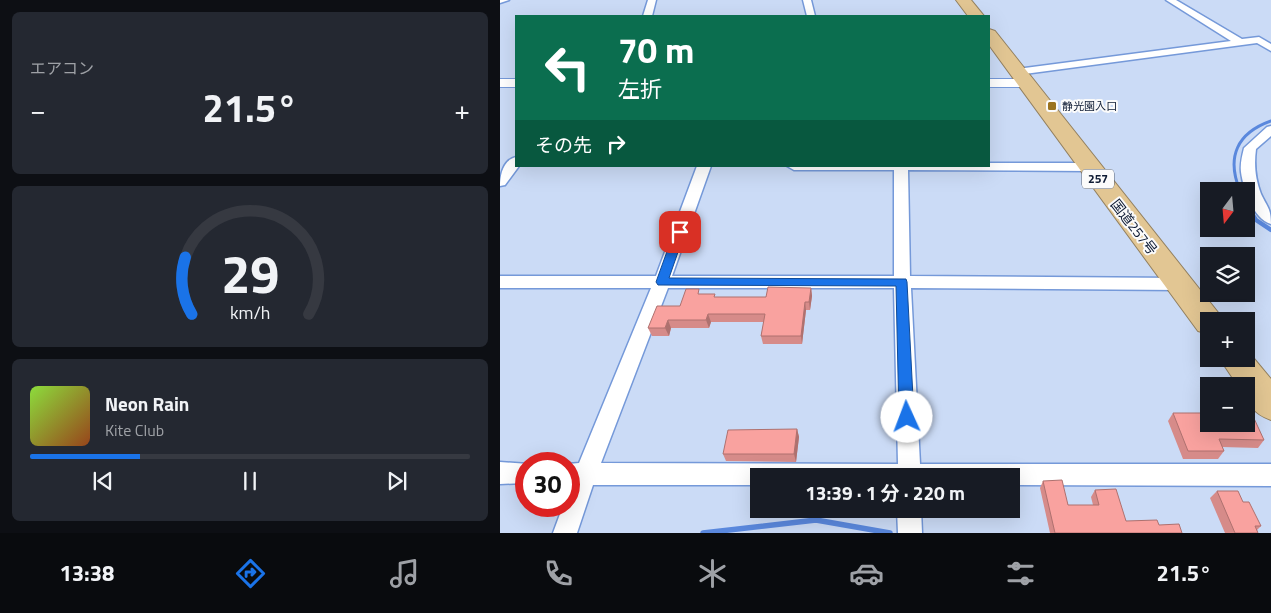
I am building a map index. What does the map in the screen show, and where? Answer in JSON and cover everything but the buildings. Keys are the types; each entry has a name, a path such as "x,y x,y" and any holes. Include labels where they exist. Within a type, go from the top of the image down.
{"highway":[{"path":"963,0 974,15"},
{"name":"国道257号","path":"990,35 1201,312"},
{"path":"1242,367 1271,405"}],"street":[{"path":"500,0 505,0"},
{"path":"648,15 652,0"},
{"path":"807,0 811,15"},
{"path":"1170,0 1241,42"},
{"path":"990,83 1241,42 1259,40 1271,48"},
{"path":"500,83 515,83"},
{"path":"1271,130 1250,148 1248,171 1257,200 1271,219"},
{"path":"500,182 512,164"},
{"path":"990,166 1089,167"},
{"path":"580,467 662,282 704,167"},
{"path":"901,167 902,282 909,468"},
{"path":"500,282 1179,284"},
{"path":"500,473 515,473"},
{"path":"580,474 750,475"},
{"path":"1020,475 1264,475"},
{"path":"565,533 568,517"}],"waterway":[{"path":"1237,182 1234,167 1235,157 1243,139 1259,126 1271,121"},
{"path":"1255,218 1271,230"},
{"path":"703,533 816,520 890,533"}],"place":[{"name":"静光園入口","path":"1052,106"}],"route":[{"path":"680,232 662,282 902,282 907,417"}]}
